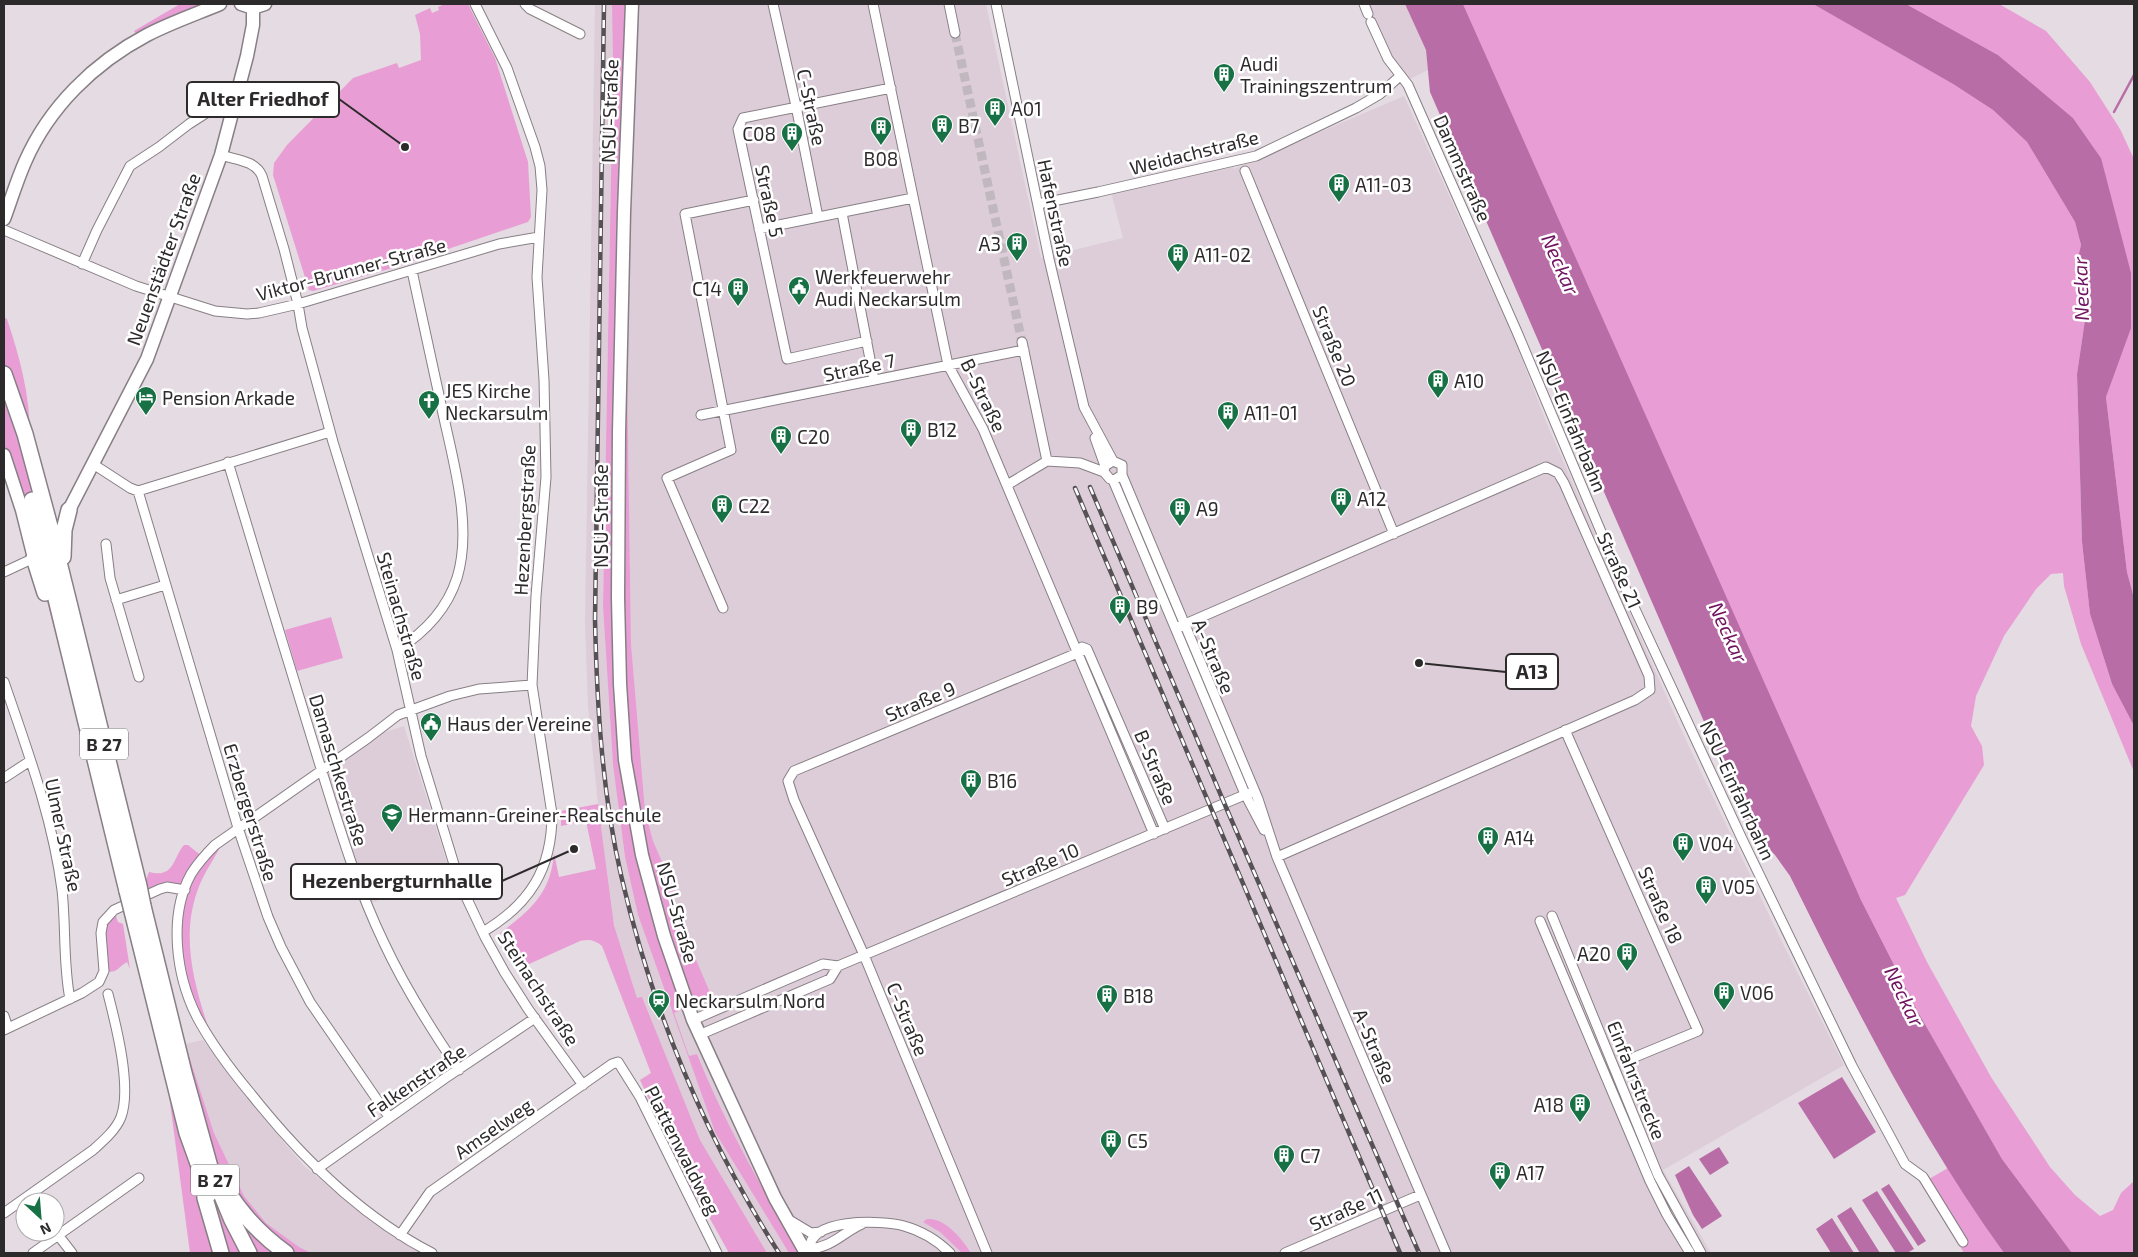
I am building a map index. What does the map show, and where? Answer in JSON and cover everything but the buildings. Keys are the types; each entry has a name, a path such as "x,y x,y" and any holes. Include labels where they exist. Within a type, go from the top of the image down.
{"highway":[{"name":"B 27","path":"6,380 25,434 62,576 187,1133 224,1229 238,1253"},
{"name":"B 27","path":"6,380 16,436 76,685 133,889"},
{"path":"62,576 64,530 70,510"},
{"path":"34,558 76,685"},
{"name":"B 27","path":"137,908 218,1188 249,1253"},
{"path":"192,1102 209,1149 228,1191 249,1222 270,1242 286,1253"},
{"path":"203,1177 205,1198 221,1253"}],"main road":[{"path":"4,219 25,161 37,138 78,83 147,35 220,4"},
{"name":"NSU-Straße","path":"632,4 619,432 618,598 621,716 625,760 642,855 664,936 693,1020 784,1216 806,1249"},
{"name":"Neuenstädter Straße","path":"70,510 147,359 168,296 221,155 247,56 253,25 253,5"},
{"path":"4,455 22,510 34,558"}],"street":[{"name":"Hezenbergstraße","path":"475,4 507,68 538,156 542,190 538,276 544,380 546,477 536,596 532,685 552,814 551,844 544,867 527,897 510,914 483,932"},
{"path":"525,4 530,9 580,34"},
{"name":"C-Straße","path":"773,4 818,217"},
{"name":"B-Straße","path":"873,4 948,365 983,429 1154,834"},
{"path":"949,4 955,33"},
{"name":"Hafenstraße","path":"996,4 1073,362 1084,407 1096,430"},
{"name":"Dammstraße","path":"1364,4 1388,59 1408,84 1517,332"},
{"name":"Weidachstraße","path":"1038,204 1256,156 1356,108 1380,94 1400,76"},
{"name":"Straße 5","path":"866,341 787,359 738,129 743,118 891,88"},
{"path":"82,264 130,166 217,106 234,103"},
{"name":"Steinachstraße","path":"221,155 253,164 258,168 284,249 302,328 330,432 397,650 409,709 460,884 505,973 583,1085"},
{"name":"Straße 20","path":"1245,171 1394,534"},
{"path":"759,229 913,198"},
{"path":"723,608 667,478 731,450 685,214 754,200"},
{"path":"842,213 874,380"},
{"name":"Viktor-Brunner-Straße","path":"4,230 136,286 215,311 246,314 263,313 298,304 499,244 539,237"},
{"path":"397,650 423,631 450,596 459,569 463,535 460,501 412,271"},
{"name":"NSU-Einfahrbahn","path":"1517,332 1620,577 1742,839 1852,1066 1905,1164 1923,1177 1963,1242"},
{"name":"Straße 7","path":"701,415 948,365 1023,346 1047,461"},
{"name":"A-Straße","path":"1096,430 1095,438 1107,466 1106,476 1118,478"},
{"path":"92,464 138,491 330,432"},
{"path":"1007,485 1047,461 1107,466"},
{"name":"Damaschkestraße","path":"228,462 321,770 352,864 383,943 429,1025 459,1070"},
{"name":"A-Straße","path":"1107,466 1122,465 1118,478 1180,627 1245,794 1276,854"},
{"name":"Straße 21","path":"1180,627 1546,467 1558,473 1649,676 1650,690 1635,700 1276,854"},
{"name":"Erzbergerstraße","path":"138,491 238,828 268,917 297,980 331,1035 389,1117"},
{"path":"106,544 110,578 139,677"},
{"path":"4,572 34,558"},
{"path":"116,600 165,585"},
{"name":"A-Straße","path":"1180,627 1254,790 1276,854 1446,1253"},
{"path":"1073,642 1087,649"},
{"name":"B-Straße","path":"1087,649 1165,829"},
{"name":"Straße 9","path":"794,800 788,781 794,771 1087,649"},
{"name":"Ulmer Straße","path":"4,682 30,761 56,855 62,890 70,999"},
{"path":"432,1253 400,1235 374,1217 317,1169 290,1142 232,1070 197,1016 186,989 178,951 178,923 185,890 191,875 203,857 238,828 398,715 409,709 479,689 532,685"},
{"name":"Straße 18","path":"1565,730 1698,1031 1636,1057"},
{"path":"4,778 30,761"},
{"name":"Straße 10","path":"838,966 1154,834 1254,790"},
{"name":"C-Straße","path":"794,800 864,955 987,1253"},
{"path":"4,1016 6,1029 92,988 102,978 104,964 101,929 110,914 160,889 167,887 185,890"},
{"name":"Einfahrstrecke","path":"1552,916 1658,1175 1700,1253"},
{"name":"Einfahrstrecke","path":"1540,921 1650,1180 1667,1215 1690,1253"},
{"path":"693,1020 823,964 838,966 830,979 699,1036"},
{"path":"4,1213 93,1150 120,1120 124,1094 123,1073 116,1025 108,994"},
{"name":"Falkenstraße","path":"317,1169 389,1117 535,1018"},
{"name":"Amselweg","path":"400,1235 430,1192 618,1062"},
{"name":"Plattenwaldweg","path":"618,1062 640,1098 717,1253"},
{"path":"65,1230 139,1178"},
{"name":"Straße 11","path":"1285,1253 1420,1195"},
{"path":"784,1216 797,1226 811,1233 822,1232 846,1223 878,1222 905,1226 936,1240 950,1253"},
{"path":"806,1249 820,1248 835,1242 849,1230 864,1223"},
{"path":"806,1249 813,1239 822,1232"},
{"path":"33,1253 48,1242"},
{"path":"63,1242 72,1253"},
{"path":"831,1253 835,1242"}],"shaded area":[{"path":"180,4 213,4 137,35 134,31"},
{"path":"445,4 468,4 495,58 528,162 531,217 528,222 392,268 313,291 309,290 273,175 274,163 287,145 353,78 397,63 399,68 421,60 420,34 415,15 430,8 432,13 439,10 438,7"},
{"path":"595,4 612,4 613,69 603,606 613,765 625,857 638,915 672,1012 711,997 671,902 677,896 653,841 645,811 639,748 631,644 625,230 632,4 986,4 1041,258 1123,238 1111,192 1233,167 1234,169 1404,96 1515,341 1547,424 1683,734 1779,936 1844,1065 1663,1170 1711,1253 804,1253 768,1199 748,1164 716,1100 697,1054 689,1057 682,1039 715,1132 789,1253 767,1253 700,1140 642,998 637,998 614,924 598,804 588,706 585,623"},
{"path":"612,4 632,4 625,230 631,644 645,811 653,841 677,896 671,902 712,997 674,1013 689,1056 697,1054 732,1131 800,1253 789,1253 715,1132 638,915 625,857 613,765 603,606 613,69"},
{"path":"1367,4 1405,4 1426,50 1428,70 1410,79 1392,57"},
{"path":"1463,4 1813,4 1953,84 1993,110 2027,142 2075,222 2081,245 2076,266 2086,313 2077,374 2082,542 2090,614 2112,684 2134,726 2134,772 2081,644 2064,586 2063,573 2051,574 2036,589 2004,636 1976,696 1971,726 1982,746 1984,765 1905,895 1896,898 1927,962 1991,1077 2050,1167 2075,1195 2100,1216 2113,1210 2121,1193 2134,1181 2134,1253 2072,1253 2002,1159 1918,1012 1861,900 1818,806"},
{"path":"1906,4 1999,4 2046,31 2090,82 2120,129 2134,159 2134,598 2127,572 2106,397 2113,374 2101,158 2073,118 1998,55"},
{"path":"4,317 7,319 20,362 30,421 30,437 158,947 185,1044 214,1133 244,1196 266,1223 299,1247 311,1253 190,1253 163,1050 12,466 4,445"},
{"path":"331,617 343,658 297,671 285,630"},
{"name":"Hermann-Greiner-Realschule","path":"404,726 448,866 408,879 411,888 371,903 353,856 327,772 376,735"},
{"path":"598,804 614,925 637,998 642,997 700,1140 767,1253 729,1253 690,1187 640,1080 651,1073 602,946 597,942 580,941 518,969 500,933 538,899 549,879 554,853 559,877 596,869 586,821 561,826 561,811"},
{"path":"225,838 197,892 192,911 190,931 190,950 197,989 214,1045 201,1024 178,951 184,890 150,893 146,880 149,872 158,873 169,870 184,845 188,845 203,857"},
{"path":"114,910 118,922 123,924 130,969 127,962 117,970 108,972 104,971 103,922"},
{"path":"203,1040 249,1101 304,1166 352,1206 420,1253 311,1253 299,1247 266,1223 244,1196 214,1133 185,1044"},
{"path":"1948,1168 2004,1253 1964,1253 1922,1183"},
{"path":"927,1219 934,1219 947,1225 971,1253 962,1253 940,1232 923,1222"}],"water":[{"name":"Neckar","path":"1405,4 1463,4 1861,900 1918,1012 2002,1159 2072,1253 2004,1253 1944,1162 1889,1069 1838,973 1790,876 1775,855 1752,832 1430,92 1426,50"},
{"path":"1813,4 1906,4 1998,55 2073,118 2101,158 2131,273 2131,328 2106,397 2127,572 2134,598 2134,726 2112,684 2090,614 2082,542 2077,374 2086,313 2076,265 2081,245 2075,222 2027,142 1993,110 1953,84"},
{"path":"1842,1077 1876,1132 1834,1159 1798,1103"},
{"path":"1719,1147 1729,1163 1710,1175 1699,1159"},
{"path":"1689,1166 1722,1216 1702,1229 1693,1215 1675,1175"},
{"path":"1889,1184 1926,1241 1918,1246 1881,1189"},
{"path":"1877,1191 1914,1249 1907,1253 1896,1253 1862,1200"},
{"path":"1851,1207 1880,1253 1860,1253 1837,1216"},
{"path":"1832,1218 1854,1253 1831,1253 1816,1229"}],"waterway":[{"path":"2114,112 2134,75"}],"tunnel":[{"path":"955,33 1022,342"}],"railway":[{"path":"604,4 595,620 599,717 609,812 621,875 634,925 648,975 665,1023 684,1071 727,1164 779,1253"},
{"path":"1090,487 1419,1253"},
{"path":"1075,488 1400,1253"}],"place":[{"name":"Audi Trainingszentrum","path":"1224,93"},
{"name":"A01","path":"995,127"},
{"name":"B7","path":"942,144"},
{"name":"B08","path":"881,146"},
{"name":"Alter Friedhof","path":"405,147"},
{"name":"C08","path":"792,152"},
{"name":"A11-03","path":"1339,203"},
{"name":"A3","path":"1017,262"},
{"name":"A11-02","path":"1178,273"},
{"name":"Werkfeuerwehr Audi Neckarsulm","path":"799,306"},
{"name":"C14","path":"738,307"},
{"name":"A10","path":"1438,399"},
{"name":"Pension Arkade","path":"146,416"},
{"name":"JES Kirche Neckarsulm","path":"429,420"},
{"name":"A11-01","path":"1228,431"},
{"name":"B12","path":"911,448"},
{"name":"C20","path":"781,455"},
{"name":"A12","path":"1341,517"},
{"name":"C22","path":"722,524"},
{"name":"A9","path":"1180,527"},
{"name":"B9","path":"1120,625"},
{"name":"A13","path":"1419,663"},
{"name":"Haus der Vereine","path":"431,742"},
{"name":"B16","path":"971,799"},
{"name":"Hermann-Greiner-Realschule","path":"392,833"},
{"name":"Hezenbergturnhalle","path":"574,849"},
{"name":"A14","path":"1488,856"},
{"name":"V04","path":"1683,862"},
{"name":"V05","path":"1706,905"},
{"name":"A20","path":"1627,972"},
{"name":"V06","path":"1724,1011"},
{"name":"B18","path":"1107,1014"},
{"name":"Neckarsulm Nord","path":"659,1019"},
{"name":"A18","path":"1580,1123"},
{"name":"C5","path":"1111,1159"},
{"name":"C7","path":"1284,1174"},
{"name":"A17","path":"1500,1191"}]}
